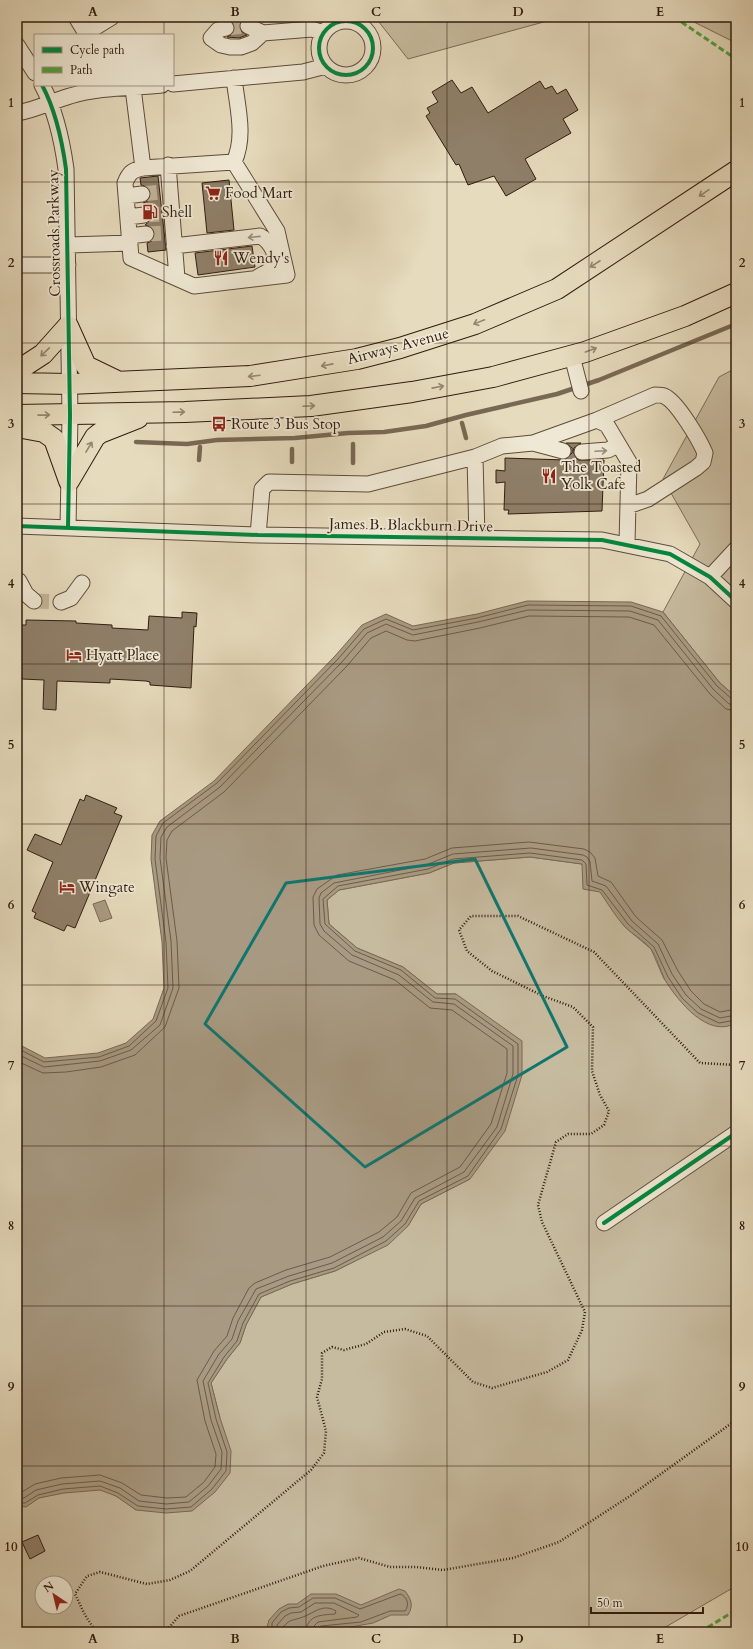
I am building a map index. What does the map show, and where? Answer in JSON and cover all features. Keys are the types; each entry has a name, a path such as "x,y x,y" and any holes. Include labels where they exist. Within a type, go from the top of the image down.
{"main road":[{"name":"Airways Avenue","path":"17,383 69,384 250,376 309,368 357,359 400,348 475,324 557,289 736,171"},
{"path":"17,415 151,413 311,406 372,399 493,377 572,356 685,316 736,293"},
{"path":"17,371 43,354 68,326 86,366 118,382"},
{"path":"69,481 95,437 100,433 151,413"},
{"path":"17,427 44,432 54,439 69,481"}],"street":[{"path":"76,17 86,34 112,17"},
{"path":"349,20 358,23 366,29 372,40 373,49 371,58 366,66 352,74 342,75 333,72 326,66 320,56 318,46 323,33 331,25 340,21 349,20"},
{"path":"248,26 263,33 312,29 323,33"},
{"path":"226,28 218,30 211,38 221,45 230,47 241,47 252,43 263,33"},
{"path":"17,45 34,71"},
{"path":"174,84 303,72 326,66"},
{"path":"234,78 240,135 240,149 234,162"},
{"name":"Crossroads Parkway","path":"42,86 50,103 62,144 66,169 69,245 68,326 70,415 68,528"},
{"path":"17,113 31,111 70,96 109,87 133,88 152,86"},
{"path":"133,88 143,168"},
{"path":"234,162 277,231 287,275 194,286 131,258 125,183 128,174 136,169 168,165 234,162"},
{"path":"168,165 165,192 170,237 177,278"},
{"path":"126,196 142,194"},
{"path":"128,217 144,215"},
{"path":"69,245 129,239 146,234"},
{"path":"170,237 260,236 268,240 272,246 274,262 273,267 267,272 253,279"},
{"path":"17,265 68,265"},
{"path":"572,356 581,391"},
{"path":"258,535 262,489 269,482 368,484 475,457 502,446 532,443 597,420 655,395 664,396 672,402 702,445 705,454 703,462 648,499 628,506"},
{"path":"597,420 607,425 629,462 627,544"},
{"path":"532,443 563,451"},
{"path":"582,452 608,450 618,445"},
{"path":"475,457 477,538"},
{"name":"James B. Blackburn Drive","path":"17,526 258,535 602,540 670,554 710,577 736,601"},
{"path":"710,577 736,549"},
{"path":"19,581 26,594 34,601"},
{"path":"61,602 71,598 82,583"},
{"path":"604,1223 736,1133"}],"path":[{"path":"96,1632 85,1615 76,1594 87,1576 100,1572 147,1584 170,1580 190,1572 311,1470 324,1453 326,1431 317,1397 322,1380 322,1353 332,1347 344,1350 366,1344 384,1332 405,1329 427,1336 473,1382 492,1388 547,1372 568,1360 582,1330 584,1312 542,1222 538,1205 556,1142 568,1134 591,1134 604,1125 609,1111 600,1095 592,1071 593,1027 573,1007 543,996 492,971 467,951 459,930 471,916 518,916 594,952 700,1063 736,1066"},
{"path":"165,1632 179,1616 323,1566 359,1558 390,1567 416,1567 443,1570 513,1558 559,1542 633,1494 736,1420"}],"highlighted area":[{"path":"475,859 567,1047 365,1167 205,1024 286,883"}],"shaded area":[{"path":"375,17 562,17 408,59"},
{"path":"684,17 736,17 736,43"},
{"path":"736,368 736,697 720,683 663,612 700,544 663,479 719,377"},
{"path":"530,857 582,864 625,927 651,949 664,979 731,1026 736,1023 736,1586 657,1632 17,1632 17,1506 27,1505 39,1498 52,1495 101,1490 106,1491 124,1501 136,1510 220,1418 211,1383 240,1343 246,1325 261,1297 292,1284 335,1271 353,1262 408,1226 421,1204 470,1179 456,994 437,994 403,967 357,948 329,924 327,900 339,890 429,873 454,863"}],"water":[{"path":"527,601 631,602 663,612 720,683 736,697 736,1023 725,1027 715,1026 705,1022 686,1007 665,980 651,949 625,927 600,892 583,889 582,864 530,857 454,863 429,873 339,890 327,900 329,924 357,948 403,967 437,994 456,994 522,1041 522,1075 505,1131 470,1179 421,1204 408,1226 388,1245 335,1271 292,1284 261,1297 246,1325 240,1343 211,1383 220,1418 231,1451 230,1473 215,1492 192,1511 166,1513 136,1510 116,1496 100,1490 64,1493 39,1498 26,1507 17,1506 17,1040 20,1045 45,1058 98,1053 126,1043 153,1019 164,988 162,942 151,859 152,835 160,821 214,781 335,656 362,625 386,614 413,626 477,614"},
{"path":"105,900 112,918 100,922 93,904"},
{"path":"399,1589 405,1591 410,1599 411,1608 408,1615 391,1615 373,1623 351,1627 309,1632 268,1632 267,1627 269,1620 279,1609 288,1604 297,1604 311,1594 336,1594 361,1605"}],"building":[{"path":"224,17 247,17 240,22 239,26 241,31 247,35 239,38 227,37 232,34 235,26"},
{"path":"452,80 461,93 472,87 488,113 540,81 545,89 552,86 557,94 566,89 578,110 563,119 571,133 525,159 536,179 506,196 494,176 468,185 459,164 456,165 426,116 430,113 427,108 438,102 432,92"},
{"path":"158,176 166,250 148,252 147,243 152,241 155,233 153,228 145,225 152,219 153,214 151,209 143,206 143,203 148,201 151,193 149,188 141,185 140,178"},
{"path":"229,180 234,230 207,233 202,183"},
{"path":"252,246 255,267 198,275 195,253"},
{"name":"The Toasted Yolk Cafe","path":"566,443 581,443 574,448 573,452 578,460 604,460 602,511 508,514 509,510 504,510 505,482 496,483 496,470 505,471 505,458 565,460 572,453 572,448"},
{"path":"182,612 197,613 196,627 194,626 191,688 150,685 150,682 146,681 110,679 110,683 57,681 56,710 43,709 44,680 22,679 22,676 17,676 17,625 26,625 26,620 76,621 76,623 112,625 112,628 148,630 149,616 182,618"},
{"name":"Wingate","path":"86,795 117,808 114,813 122,816 75,928 67,925 64,931 34,918 36,913 32,911 53,862 27,850 35,834 61,845 80,799 84,801"},
{"path":"38,1535 45,1551 30,1559 22,1542"}],"waterway":[{"path":"136,442 187,444 217,440 295,438 348,433 384,432 426,426 557,394 599,380 736,324"},
{"path":"462,423 466,438"},
{"path":"353,444 353,463"},
{"path":"199,460 200,447"},
{"path":"292,449 292,462"}],"tunnel":[{"path":"226,28 248,26"},
{"path":"142,194 160,192"},
{"path":"144,215 162,214"},
{"path":"146,234 164,233"},
{"path":"34,601 61,602"}],"marked path":[{"path":"674,17 736,59"},
{"path":"700,1632 736,1610"}],"cycle path":[{"path":"341,21 351,21 365,29 371,38 373,48 371,58 365,67 351,75 341,75 331,70 324,63 319,53 319,43 324,33 331,26 341,21"},
{"path":"42,86 58,126 66,169 70,415 68,528"},
{"path":"17,526 258,535 602,540 670,554 710,577 736,601"},
{"path":"604,1223 736,1133"}],"place":[{"name":"Food Mart","path":"213,193"},
{"name":"Shell","path":"150,212"},
{"name":"Wendy's","path":"221,258"},
{"name":"Route 3 Bus Stop","path":"219,424"},
{"name":"The Toasted Yolk Cafe","path":"549,476"},
{"name":"Hyatt Place","path":"74,655"},
{"name":"Wingate","path":"67,887"}]}
